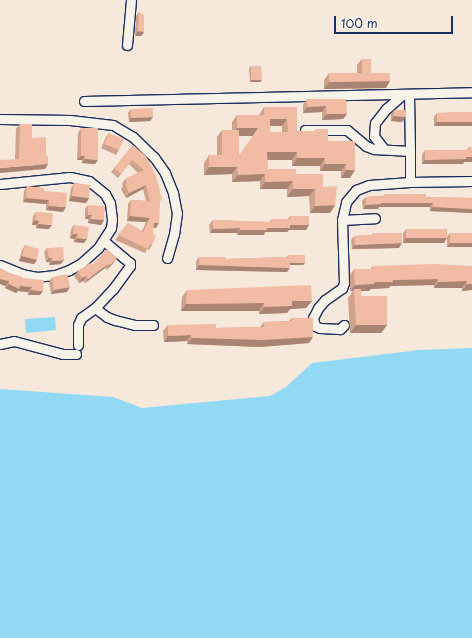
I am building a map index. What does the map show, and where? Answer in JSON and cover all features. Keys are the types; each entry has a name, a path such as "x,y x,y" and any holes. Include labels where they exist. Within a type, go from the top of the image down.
{"street":[{"path":"127,45 131,0"},
{"path":"84,101 472,92"},
{"path":"384,149 374,136 375,123 386,108 406,94"},
{"path":"406,94 410,151 410,182"},
{"path":"0,119 70,120 113,125 133,136 154,157 165,173 172,192 177,213 174,234 167,258"},
{"path":"305,130 347,130 366,146 410,151"},
{"path":"0,184 70,177 89,181 105,194 110,203 112,220 111,228 104,241 91,256 80,264 55,275 37,277 22,274 0,265"},
{"path":"344,325 340,329 320,328 316,326 314,318 318,308 325,300 342,288 344,283 342,220 346,202 356,190 369,185 410,182 472,181"},
{"path":"342,220 374,218"},
{"path":"0,344 14,341 63,354 77,349 78,324 81,318 95,308 114,290 130,266 124,258 104,241"},
{"path":"95,308 107,317 115,320 135,325 153,325"}],"water":[{"path":"55,317 56,330 26,333 25,319"},
{"path":"472,348 472,638 0,638 0,389 113,397 142,408 270,396 286,387 312,363 419,350"}],"building":[{"path":"139,12 144,15 144,32 138,31"},
{"path":"362,59 371,59 371,73 390,73 390,81 329,82 329,73 362,73"},
{"path":"251,66 261,66 262,80 251,80"},
{"path":"307,99 346,99 347,114 327,114 326,106 307,107"},
{"path":"264,107 297,107 297,131 328,129 328,141 355,141 355,170 346,170 346,164 325,164 325,158 297,158 297,152 267,152 268,169 296,169 296,174 323,174 323,187 337,186 335,205 315,206 315,189 293,189 293,181 265,182 265,174 238,175 237,167 209,167 209,155 222,155 222,130 239,130 239,156 258,128 237,128 237,115 264,115","holes":["270,119 287,119 288,132 270,132"]},
{"path":"153,108 153,117 131,118 131,109"},
{"path":"394,110 405,110 406,117 394,116"},
{"path":"472,112 472,122 437,122 437,113"},
{"path":"20,124 32,124 32,138 46,137 46,156 48,156 48,164 0,168 0,160 19,159"},
{"path":"81,128 98,128 98,160 85,159 85,156 81,156"},
{"path":"109,133 124,139 119,150 104,144"},
{"path":"133,145 146,156 156,176 162,200 160,201 159,223 154,223 153,234 156,236 152,245 150,244 148,249 118,235 128,223 143,232 150,218 130,216 131,200 150,201 146,185 129,193 125,184 127,183 125,179 144,170 132,160 121,174 114,168"},
{"path":"469,147 472,147 472,157 466,157 466,159 425,160 425,150 469,150"},
{"path":"74,183 90,185 89,198 72,196"},
{"path":"27,186 44,188 44,191 67,193 66,207 49,206 49,200 26,198"},
{"path":"385,194 426,194 426,197 472,198 472,209 433,207 433,203 381,203 366,205 366,197 385,196"},
{"path":"88,205 105,206 104,220 91,219 92,215 88,215"},
{"path":"36,212 53,213 52,225 39,224 39,221 35,220"},
{"path":"290,216 309,216 309,225 290,225 290,228 267,228 267,230 240,230 240,228 213,229 213,220 271,222 272,219 290,219"},
{"path":"74,225 89,227 87,239 77,238 78,234 73,234"},
{"path":"406,229 447,229 447,238 406,238"},
{"path":"373,233 402,233 402,243 355,245 354,236 373,235"},
{"path":"450,233 472,233 472,243 450,243"},
{"path":"25,245 39,249 37,260 22,256"},
{"path":"63,247 64,260 52,261 52,258 49,258 47,248"},
{"path":"107,249 117,258 110,265 108,264 88,279 86,276 82,278 78,271 90,263 92,265"},
{"path":"288,255 305,255 305,263 290,263 290,257 288,257"},
{"path":"199,257 226,257 226,259 290,257 290,268 199,265"},
{"path":"434,264 472,266 472,284 467,284 467,281 438,282 438,279 393,280 393,282 374,282 374,284 355,285 354,269 373,269 373,266"},
{"path":"0,268 9,273 23,277 22,278 44,280 43,291 31,290 32,287 20,286 19,289 9,284 9,281 0,279"},
{"path":"67,274 70,287 54,290 52,277"},
{"path":"311,285 312,301 292,301 292,306 264,307 264,303 186,304 187,290"},
{"path":"354,289 361,289 361,296 387,296 387,325 356,325"},
{"path":"292,318 313,318 313,337 264,340 192,338 191,335 168,336 168,325 216,324 216,328 264,327 264,322 292,321"}]}
